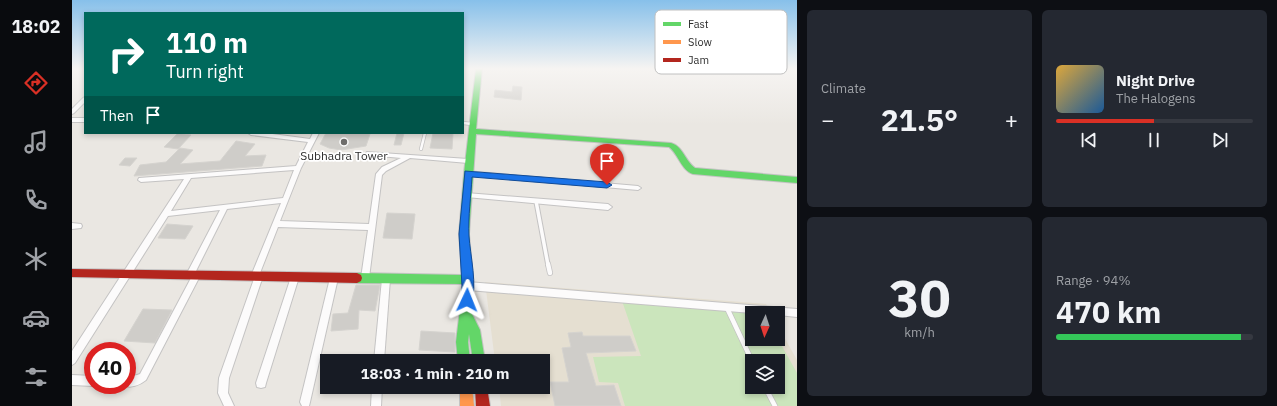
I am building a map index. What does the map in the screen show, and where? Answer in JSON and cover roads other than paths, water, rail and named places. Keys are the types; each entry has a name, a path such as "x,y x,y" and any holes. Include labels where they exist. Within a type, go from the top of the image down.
{"street":[{"path":"463,354 462,342 468,283 464,234 468,174 469,126 476,88"},
{"path":"72,112 84,100"},
{"path":"72,120 84,120"},
{"path":"469,126 671,145 676,149 685,167 693,171 797,180"},
{"path":"258,134 311,141"},
{"path":"229,406 223,394 224,378 257,276 276,224 298,168 315,134"},
{"path":"369,152 468,161"},
{"path":"365,278 379,174 384,169 408,156"},
{"path":"141,180 298,168"},
{"path":"468,174 638,188"},
{"path":"72,360 189,177"},
{"path":"466,195 608,207"},
{"path":"165,214 285,200"},
{"path":"136,380 139,380 143,376 224,208"},
{"path":"276,224 372,226"},
{"path":"72,273 365,278 468,283 797,313"},
{"path":"261,383 295,277"},
{"path":"305,402 334,278"},
{"path":"379,354 386,279"},
{"path":"466,314 474,330 477,354"},
{"path":"72,380 84,381"},
{"path":"376,406 377,394"},
{"path":"466,394 467,406"},
{"path":"482,394 484,406"}],"lane":[{"path":"421,149 425,134"},
{"path":"536,201 550,273"},
{"path":"726,307 749,354"},
{"path":"768,394 774,406"}],"place":[{"name":"Subhadra Tower","path":"344,142"}]}
